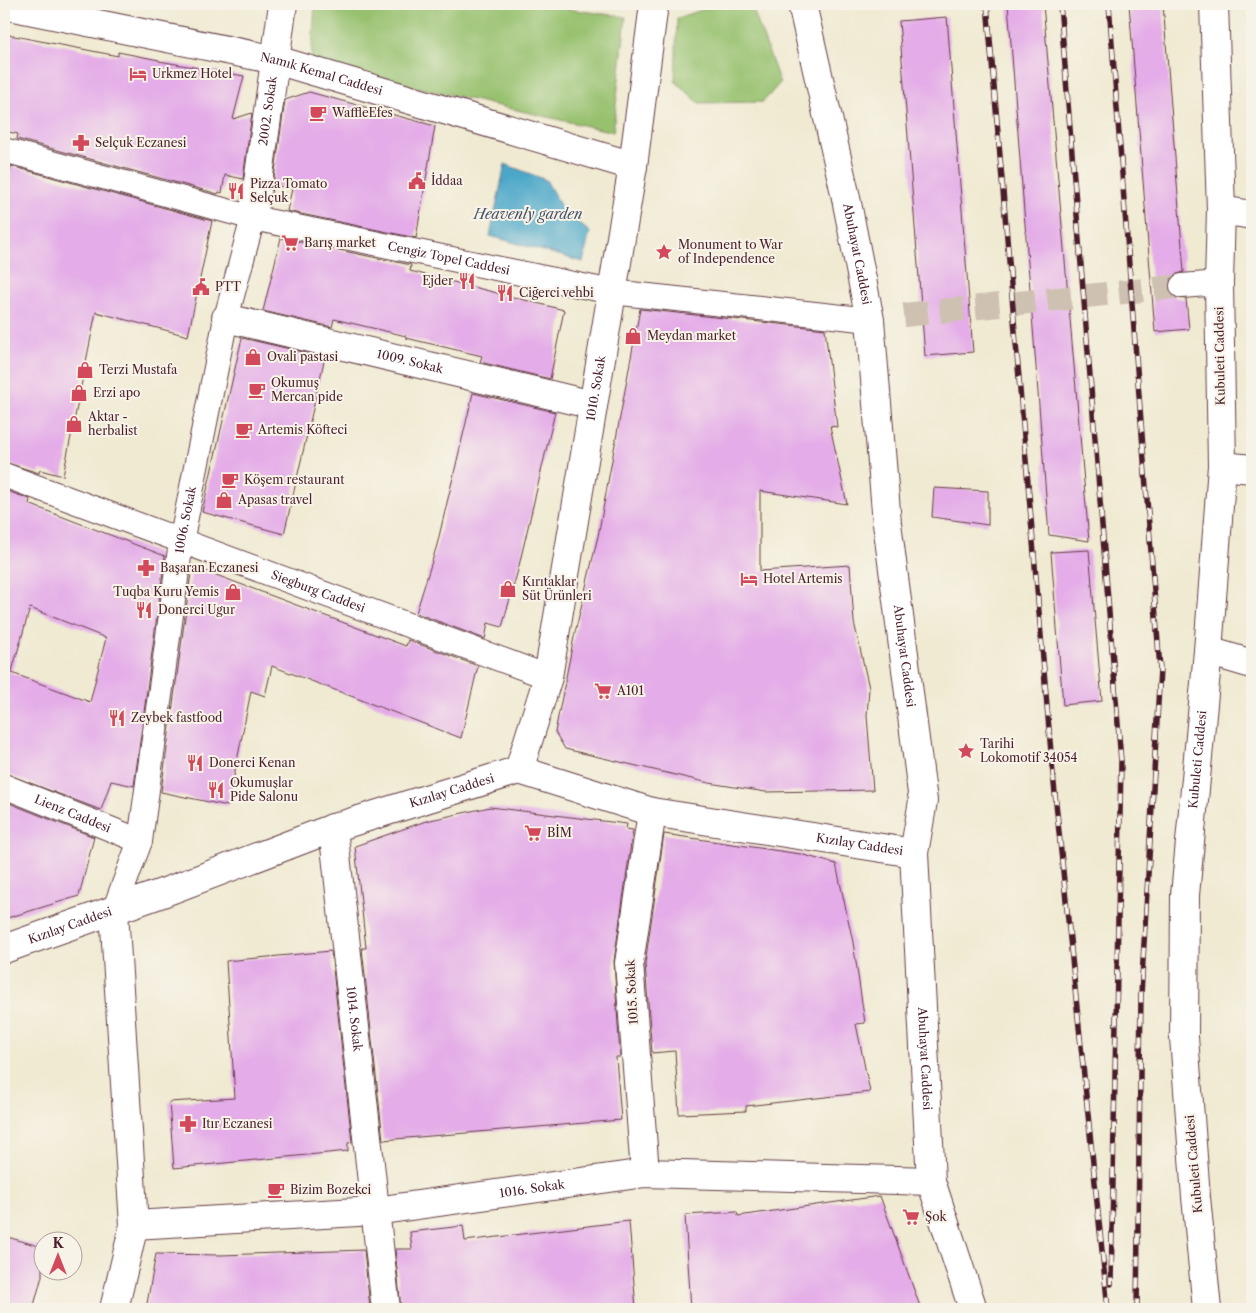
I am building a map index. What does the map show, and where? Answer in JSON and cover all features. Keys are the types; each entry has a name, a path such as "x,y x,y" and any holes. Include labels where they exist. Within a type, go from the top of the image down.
{"street":[{"name":"2002. Sokak","path":"253,218 283,4"},
{"name":"1010. Sokak","path":"519,770 548,677 633,166 654,4"},
{"name":"Abuhayat Caddesi","path":"802,4 845,193 870,320 887,523 923,801 914,853 931,1181 973,1309"},
{"name":"Kubuleti Caddesi","path":"1207,1309 1196,1197 1184,1027 1185,894 1208,651 1222,466 1219,283 1221,210 1214,4"},
{"name":"Namık Kemal Caddesi","path":"4,5 276,60 633,166"},
{"name":"Cengiz Topel Caddesi","path":"4,150 253,218 612,292 870,320"},
{"path":"1221,210 1252,216"},
{"name":"1006. Sokak","path":"114,911 140,841 180,542 226,318 253,218"},
{"path":"1182,286 1219,283"},
{"name":"1009. Sokak","path":"226,318 593,405"},
{"path":"1222,466 1252,469"},
{"name":"Siegburg Caddesi","path":"4,475 180,542 548,677"},
{"path":"1208,651 1252,664"},
{"name":"Kızılay Caddesi","path":"4,949 114,911 333,828 519,770 652,812 914,853"},
{"name":"Lienz Caddesi","path":"4,786 140,841"},
{"name":"1015. Sokak","path":"645,1173 629,963 652,812"},
{"name":"1014. Sokak","path":"333,828 386,1309"},
{"path":"114,911 134,1225 114,1309"},
{"name":"1016. Sokak","path":"134,1225 375,1211 645,1173 931,1181"}],"green space":[{"path":"315,4 532,4 626,17 613,132 311,63"},
{"path":"720,4 751,4 780,83 763,102 699,103 675,81 677,18"}],"water":[{"name":"Heavenly garden","path":"505,164 546,180 564,212 590,232 583,262 490,236"}],"building":[{"path":"1008,4 1043,4 1089,541 1049,535"},
{"path":"1129,4 1163,4 1184,272 1174,275 1169,281 1168,288 1176,298 1186,299 1189,329 1155,332"},
{"path":"947,17 973,352 925,356 899,21"},
{"path":"4,34 118,56 118,52 244,76 233,119 252,113 243,179 225,175 222,193 219,192 218,194 17,139 18,134 4,131"},
{"path":"309,92 435,126 416,238 287,211 292,189 273,185 285,100"},
{"path":"11,166 212,221 188,336 96,312 63,476 40,470 39,473 4,462 4,199"},
{"path":"281,238 411,265 410,271 564,310 550,379 480,362 482,356 406,338 406,336 334,319 332,327 263,311"},
{"path":"640,309 825,329 837,427 830,426 847,504 760,491 760,571 850,565 854,622 869,688 867,716 873,790 766,792 709,783 565,749 555,732 574,637 598,536"},
{"path":"242,338 325,357 284,534 202,512"},
{"path":"473,393 555,412 518,570 502,627 488,623 485,639 416,613 437,545"},
{"path":"934,488 988,491 988,525 932,517"},
{"path":"4,490 30,499 29,504 165,556 134,786 111,781 101,810 4,773 4,670","holes":["30,608 106,638 90,702 4,670 12,671"]},
{"path":"1089,550 1102,701 1063,705 1051,552"},
{"path":"192,566 406,646 408,640 478,666 461,738 272,666 265,696 251,691 228,806 161,792"},
{"path":"4,801 94,837 79,896 4,919"},
{"path":"490,807 627,824 626,829 633,830 614,961 620,1057 616,1057 621,1120 383,1140 362,948 366,948 355,846 426,821"},
{"path":"664,834 800,854 836,864 853,942 865,1023 856,1024 870,1092 746,1106 746,1111 679,1114 675,1051 652,1053 645,964"},
{"path":"331,951 352,1142 348,1143 348,1151 174,1168 169,1102 235,1098 226,961"},
{"path":"880,1196 921,1309 691,1309 685,1215 737,1212 738,1216"},
{"path":"629,1221 636,1309 401,1309 395,1249 412,1249 410,1232 463,1226 465,1241"},
{"path":"4,1236 32,1244 32,1280 41,1280 33,1309 4,1309"},
{"path":"364,1250 370,1309 146,1309 156,1254 221,1255"}],"tunnel":[{"path":"904,315 1182,286"}],"railway":[{"path":"987,4 1052,764 1108,1309"},
{"path":"1060,4 1121,761 1111,1284"},
{"path":"1109,4 1160,669 1141,995 1137,1309"}],"place":[{"name":"Urkmez Hotel","path":"138,74"},
{"name":"WaffleEfes","path":"318,113"},
{"name":"Selçuk Eczanesi","path":"81,143"},
{"name":"İddaa","path":"417,181"},
{"name":"Pizza Tomato Selçuk","path":"236,191"},
{"name":"Barış market","path":"290,243"},
{"name":"Monument to War of Independence","path":"664,252"},
{"name":"Ejder","path":"467,281"},
{"name":"PTT","path":"201,287"},
{"name":"Ciğerci vehbi","path":"505,293"},
{"name":"Meydan market","path":"633,336"},
{"name":"Ovali pastasi","path":"253,357"},
{"name":"Terzi Mustafa","path":"85,370"},
{"name":"Okumuş Mercan pide","path":"257,390"},
{"name":"Erzi apo","path":"79,393"},
{"name":"Aktar - herbalist","path":"74,424"},
{"name":"Artemis Köfteci","path":"244,430"},
{"name":"Köşem restaurant","path":"230,480"},
{"name":"Apasas travel","path":"224,500"},
{"name":"Başaran Eczanesi","path":"146,568"},
{"name":"Hotel Artemis","path":"749,579"},
{"name":"Kırıtaklar Süt Ürünleri","path":"508,589"},
{"name":"Tuqba Kuru Yemis","path":"233,592"},
{"name":"Donerci Ugur","path":"144,610"},
{"name":"A101","path":"603,691"},
{"name":"Zeybek fastfood","path":"117,718"},
{"name":"Tarihi Lokomotif 34054","path":"966,751"},
{"name":"Donerci Kenan","path":"195,763"},
{"name":"Okumuşlar Pide Salonu","path":"216,790"},
{"name":"BİM","path":"533,833"},
{"name":"Itır Eczanesi","path":"188,1124"},
{"name":"Bizim Bozekci","path":"276,1190"},
{"name":"Şok","path":"911,1217"}]}
